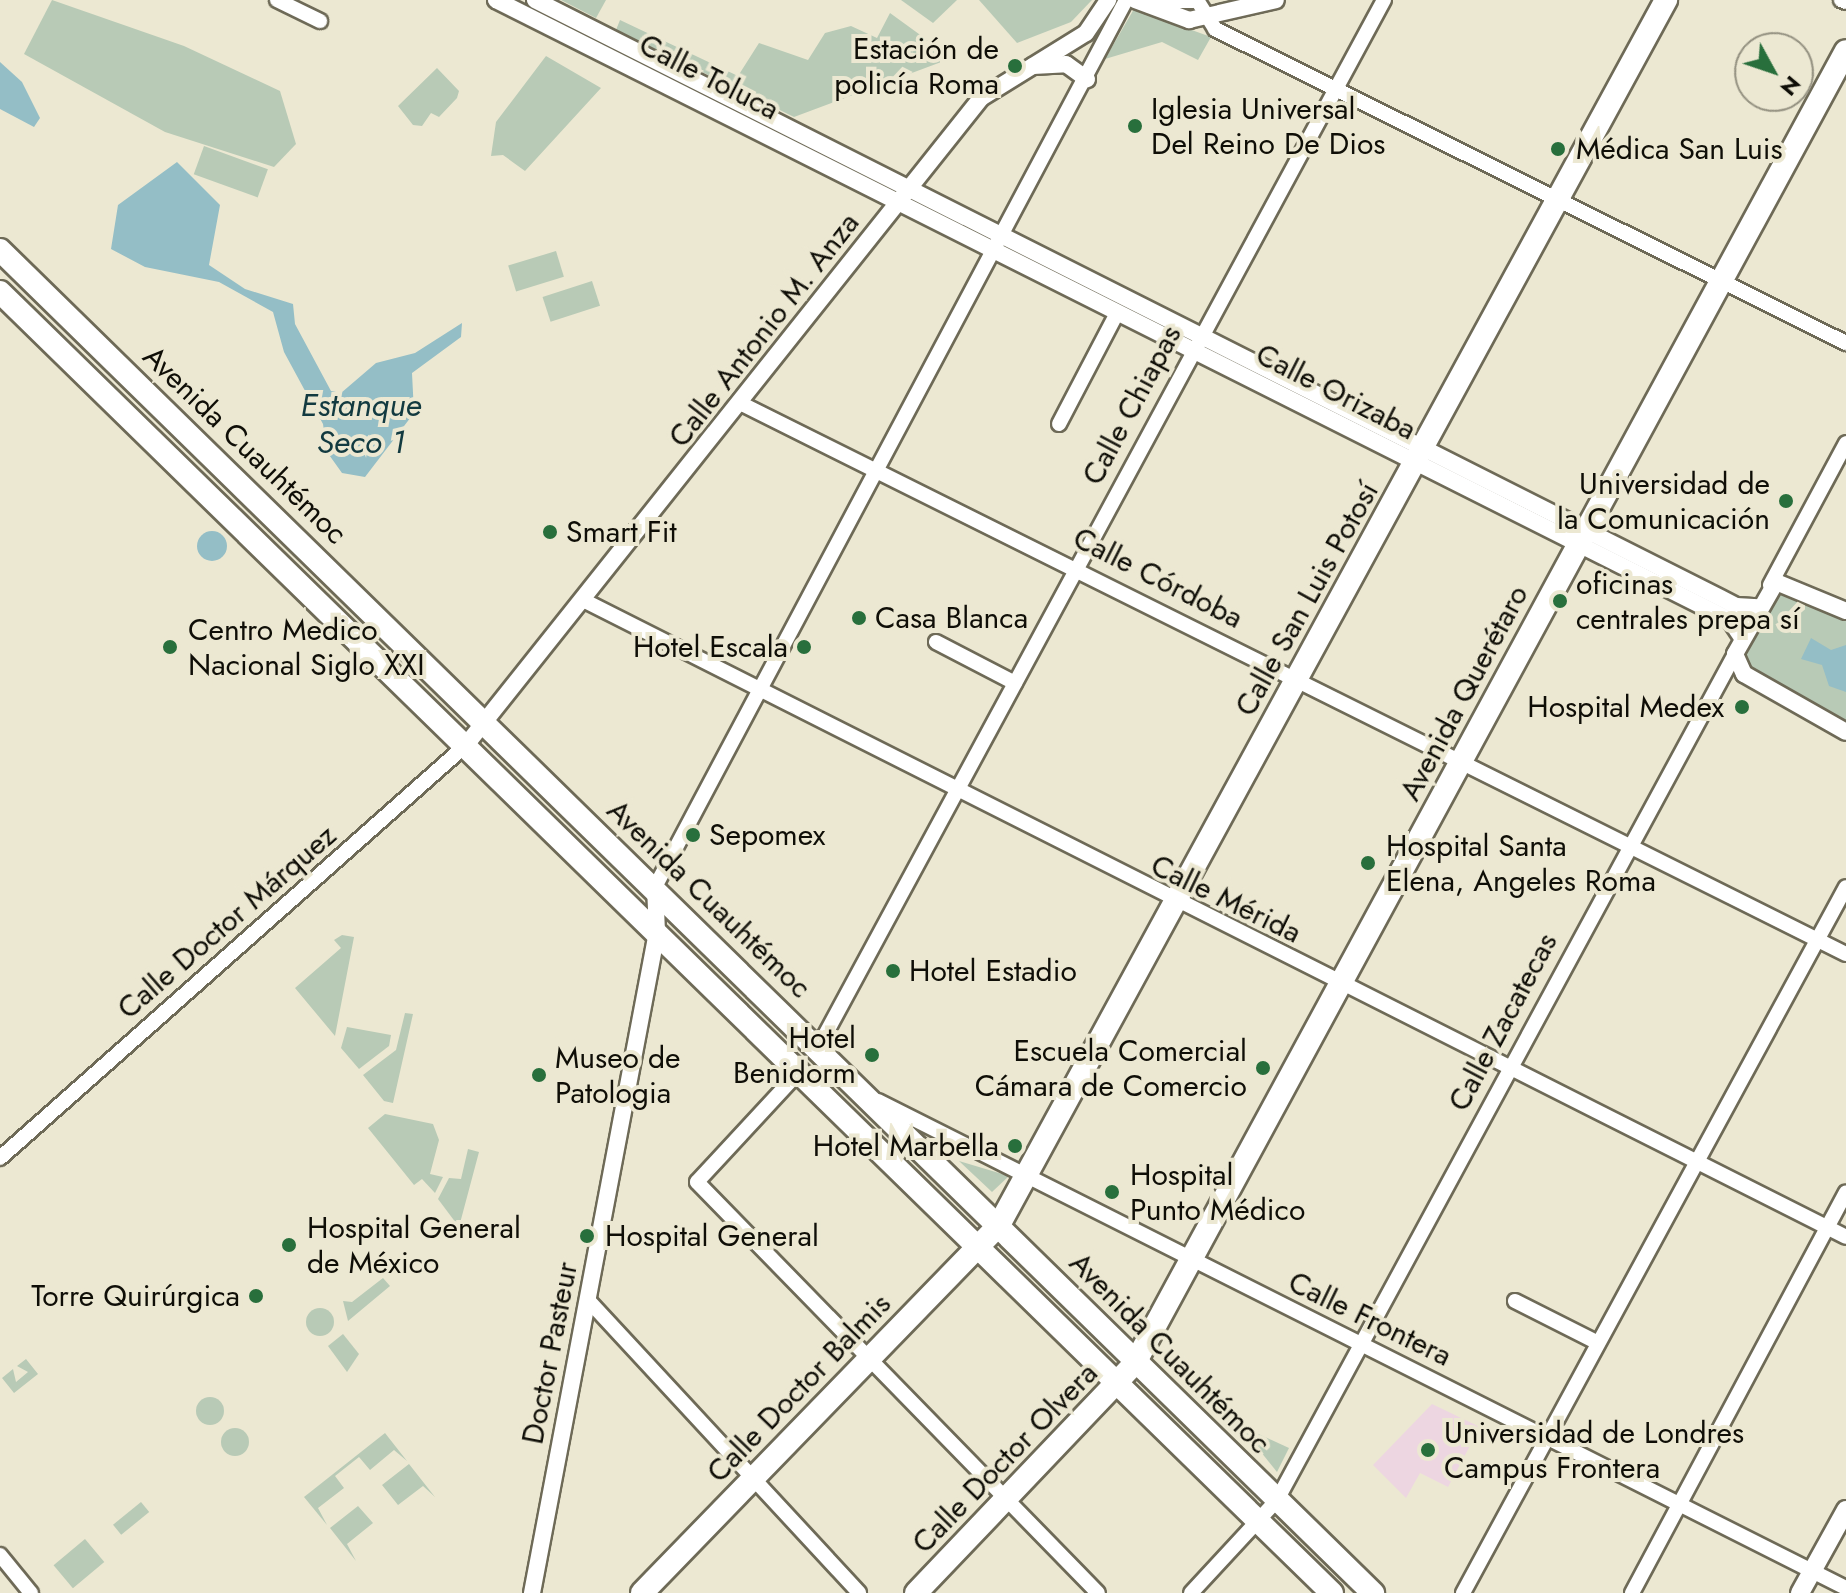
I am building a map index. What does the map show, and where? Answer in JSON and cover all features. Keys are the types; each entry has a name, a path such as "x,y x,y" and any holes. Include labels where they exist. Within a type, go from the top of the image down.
{"main road":[{"name":"Calle San Luis Potosí","path":"999,1225 1029,1176 1666,0"},
{"name":"Avenida Querétaro","path":"1135,1363 1846,51"},
{"name":"Avenida Cuauhtémoc","path":"0,250 870,1097 1135,1363 1373,1593"},
{"name":"Avenida Cuauhtémoc","path":"0,292 657,932 797,1074 1332,1593"},
{"name":"Calle Doctor Balmis","path":"642,1593 999,1225"},
{"name":"Calle Doctor Olvera","path":"916,1593 1120,1387 1135,1363"},
{"path":"1800,1593 1846,1510"}],"street":[{"path":"277,0 320,21"},
{"name":"Calle Toluca","path":"498,0 897,204"},
{"name":"Calle Toluca","path":"535,0 909,189"},
{"name":"Calle Antonio M. Anza","path":"485,723 744,405 981,98 1026,67 1086,33 1108,0"},
{"path":"655,887 875,466 997,252 1126,0"},
{"path":"1135,0 1166,16 1204,18 1276,0"},
{"path":"1165,0 1195,0 1204,18 1334,88 1846,343"},
{"name":"Calle Chiapas","path":"818,1048 957,794 1075,565 1384,0"},
{"path":"1026,67 1066,64 1087,79"},
{"name":"Calle Orizaba","path":"909,189 1005,236 1195,343 1582,536 1736,606 1758,607"},
{"name":"Calle Orizaba","path":"897,204 1117,313 1195,343"},
{"path":"1059,424 1117,313"},
{"name":"Calle Córdoba","path":"744,405 1075,565 1462,761 1632,843 1846,954"},
{"name":"Calle Zacatecas","path":"1191,1593 1277,1500 1846,443"},
{"name":"Calle Orizaba","path":"1582,536 1730,620 1742,638"},
{"path":"1770,585 1787,581 1846,611"},
{"name":"Calle Mérida","path":"585,601 957,794 1846,1237"},
{"path":"936,642 1015,683"},
{"path":"1735,654 1744,674 1846,732"},
{"name":"Calle Doctor Márquez","path":"0,1158 466,745 485,723"},
{"name":"Doctor Pasteur","path":"532,1593 657,932 655,887"},
{"path":"1463,1593 1846,887"},
{"path":"797,1074 697,1182 1098,1593"},
{"name":"Calle Frontera","path":"870,1097 1846,1588"},
{"path":"1632,1593 1846,1193"},
{"path":"588,1300 859,1593"},
{"path":"1515,1301 1598,1343"},
{"path":"0,1555 31,1593"}],"shaded area":[{"name":"Universidad de Londres Campus Frontera","path":"1432,1404 1480,1427 1448,1487 1420,1473 1406,1498 1373,1465"}],"green space":[{"path":"52,0 184,46 280,91 296,144 274,167 165,132 24,54"},
{"path":"561,0 606,0 596,18"},
{"path":"901,0 957,0 933,23"},
{"path":"979,0 1092,0 1071,22 1017,43"},
{"path":"1134,9 1211,37 1198,60 1162,42 1105,59"},
{"path":"890,13 952,58 794,117 616,30 620,20 738,76 759,43 808,60 825,33 851,26 877,38"},
{"path":"546,56 601,88 525,171 503,155 491,156 496,122"},
{"path":"437,68 459,91 457,98 439,117 431,113 422,126 413,125 398,106"},
{"path":"204,146 268,169 258,197 194,174"},
{"path":"556,251 564,277 516,291 508,266"},
{"path":"592,281 600,306 551,322 543,297"},
{"path":"1770,585 1846,611 1846,732 1744,674 1742,638"},
{"path":"342,935 354,937 335,1036 295,988 341,948 334,940"},
{"path":"405,1013 413,1014 393,1103 384,1101 363,1075 396,1050"},
{"path":"347,1027 391,1035 389,1046 359,1069 341,1048"},
{"path":"385,1114 433,1124 439,1140 430,1174 443,1177 435,1193 422,1179 414,1185 368,1128"},
{"path":"468,1149 479,1152 459,1227 438,1199 449,1178 461,1179"},
{"path":"959,1161 1009,1176 992,1192"},
{"path":"383,1278 390,1286 348,1321 343,1301 352,1302"},
{"path":"320,1308 330,1312 334,1322 330,1332 320,1336 310,1332 306,1322 310,1312"},
{"path":"343,1334 359,1354 347,1372 328,1346"},
{"path":"26,1359 38,1374 14,1393 2,1378 13,1369 16,1382 28,1372 17,1366"},
{"path":"210,1397 220,1401 224,1411 220,1421 210,1425 200,1421 196,1411 200,1401"},
{"path":"1239,1425 1289,1448 1277,1472"},
{"path":"235,1428 245,1432 249,1442 245,1452 235,1456 225,1452 221,1442 225,1432"},
{"path":"385,1433 407,1461 394,1450 370,1470 359,1457 335,1476 344,1488 318,1508 327,1525 304,1497"},
{"path":"409,1464 435,1497 423,1486 398,1505 382,1485"},
{"path":"141,1502 149,1512 121,1535 113,1525"},
{"path":"358,1506 373,1523 347,1544 356,1561 330,1528"},
{"path":"85,1539 104,1562 73,1588 54,1565"}],"water":[{"path":"0,62 22,82 40,118 34,127 0,109"},
{"name":"Estanque Seco 1","path":"177,162 220,205 209,265 245,289 293,304 295,324 331,391 341,393 376,363 415,353 462,323 461,337 412,373 414,413 365,477 342,473 327,452 323,424 284,352 273,312 219,282 145,267 111,249 118,205"},
{"path":"212,531 218,532 226,540 226,552 218,560 212,561 206,560 198,552 197,546 198,540 206,532"},
{"path":"1811,638 1831,650 1846,645 1846,692 1829,686 1822,665 1801,659"}],"place":[{"name":"Estación de policía Roma","path":"1015,66"},
{"name":"Iglesia Universal Del Reino De Dios","path":"1135,126"},
{"name":"Médica San Luis","path":"1558,149"},
{"name":"Universidad de la Comunicación","path":"1786,501"},
{"name":"Smart Fit","path":"550,532"},
{"name":"oficinas centrales prepa sí","path":"1560,601"},
{"name":"Casa Blanca","path":"859,618"},
{"name":"Centro Medico Nacional Siglo XXI","path":"170,647"},
{"name":"Hotel Escala","path":"804,647"},
{"name":"Hospital Medex","path":"1742,707"},
{"name":"Sepomex","path":"693,835"},
{"name":"Hospital Santa Elena, Angeles Roma","path":"1368,863"},
{"name":"Hotel Estadio","path":"893,971"},
{"name":"Hotel Benidorm","path":"872,1055"},
{"name":"Escuela Comercial Cámara de Comercio","path":"1263,1068"},
{"name":"Museo de Patologia","path":"539,1075"},
{"name":"Hotel Marbella","path":"1015,1146"},
{"name":"Hospital Punto Médico","path":"1112,1192"},
{"name":"Hospital General","path":"587,1236"},
{"name":"Hospital General de México","path":"289,1245"},
{"name":"Torre Quirúrgica","path":"256,1296"},
{"name":"Universidad de Londres Campus Frontera","path":"1428,1450"}]}
